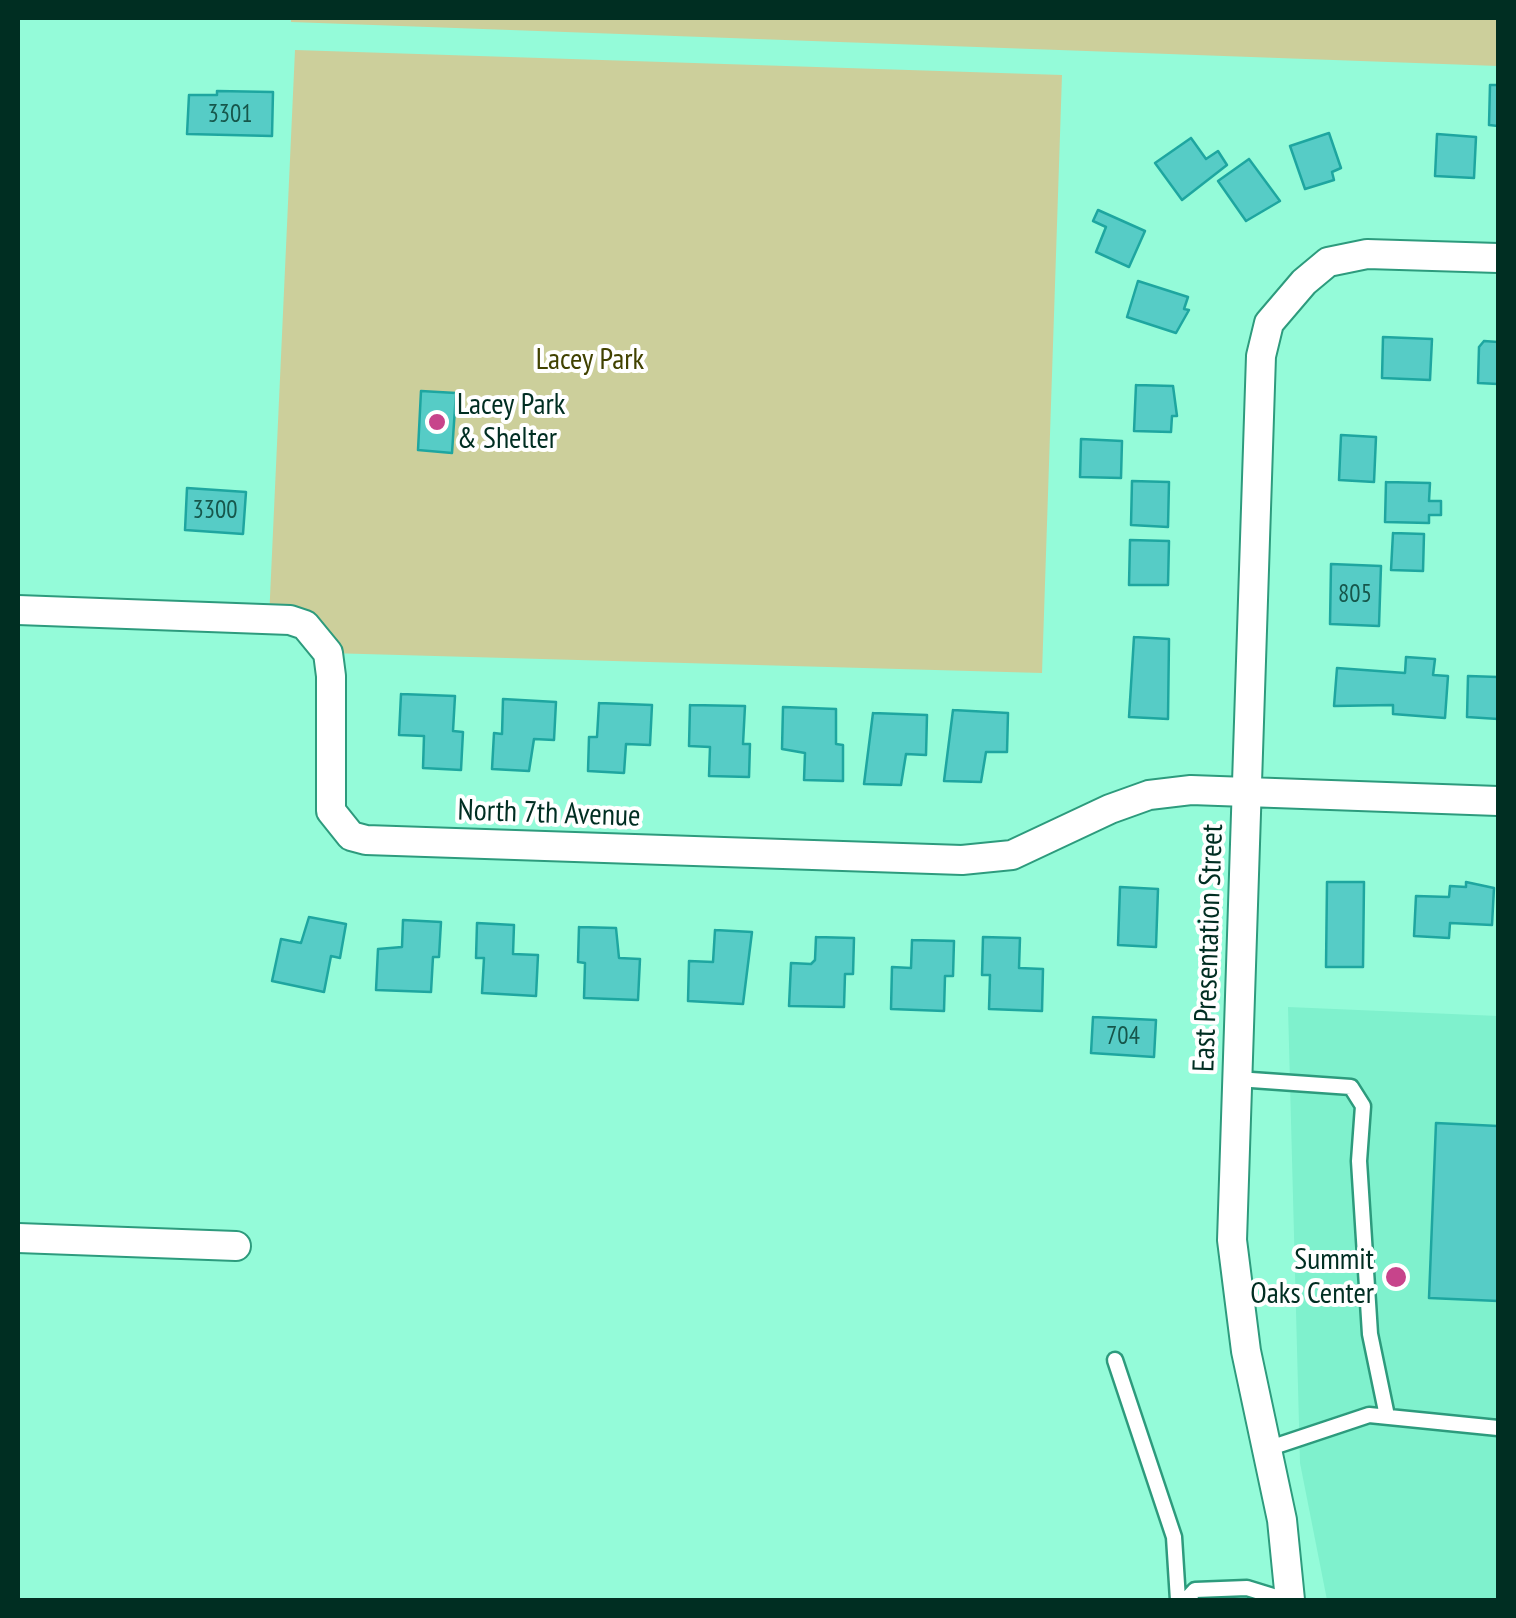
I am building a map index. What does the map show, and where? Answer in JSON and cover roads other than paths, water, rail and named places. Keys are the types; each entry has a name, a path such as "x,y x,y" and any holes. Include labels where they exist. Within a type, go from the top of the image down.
{"street":[{"name":"East Presentation Street","path":"1288,1600 1282,1520 1233,1256 1261,356 1269,322 1286,300 1328,262 1367,254 1498,258"},
{"name":"North 7th Avenue","path":"18,610 290,620 304,625 328,653 330,664 331,811 351,836 366,840 962,860 1012,855 1149,796 1191,790 1247,791"},
{"path":"1247,791 1498,802"},
{"path":"18,1238 236,1246"}],"lane":[{"path":"1237,1078 1351,1087 1363,1106 1360,1160 1370,1334 1387,1416"},
{"path":"1115,1360 1174,1537 1182,1600"},
{"path":"1267,1449 1369,1414 1498,1428"},
{"path":"1182,1600 1195,1590 1247,1588 1288,1600"}],"place":[{"name":"Lacey Park & Shelter","path":"437,422"},
{"name":"Summit Oaks Center","path":"1396,1277"}],"park label":[{"name":"Lacey Park","path":"590,360"}]}
